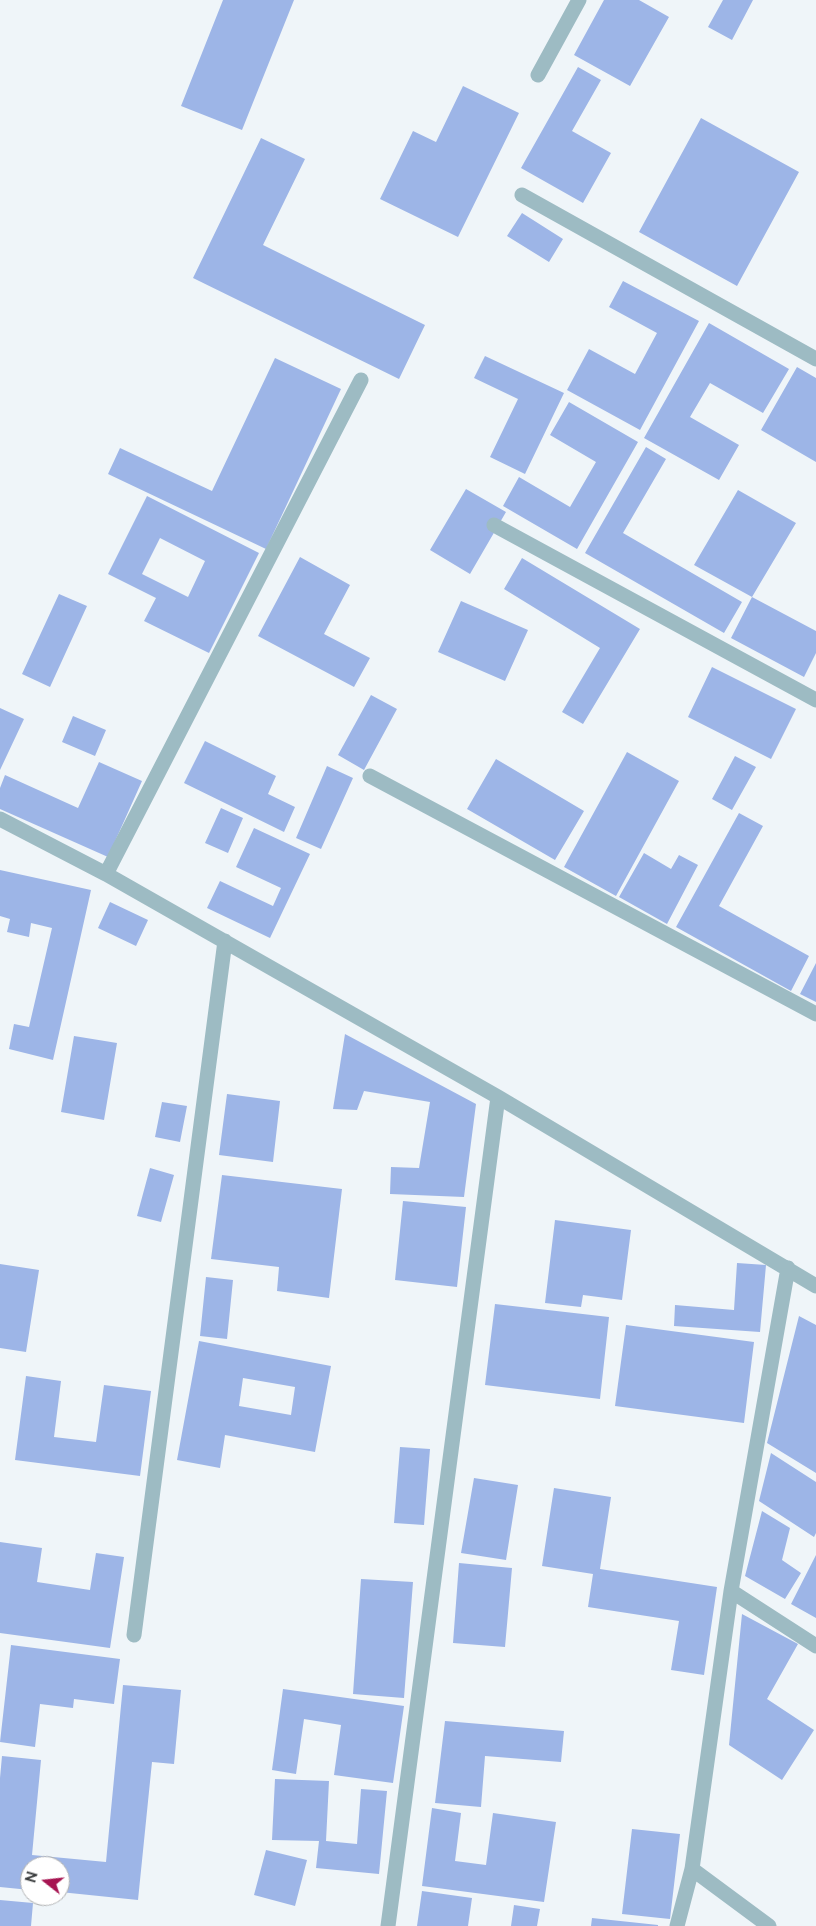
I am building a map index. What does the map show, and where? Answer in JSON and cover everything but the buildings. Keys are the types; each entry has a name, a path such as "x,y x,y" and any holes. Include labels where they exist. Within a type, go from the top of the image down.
{"street":[{"path":"538,75 579,0"},
{"path":"522,196 816,359"},
{"path":"106,874 361,380"},
{"path":"494,525 816,700"},
{"path":"370,776 816,1014"},
{"path":"0,819 106,874 498,1097 816,1286"},
{"path":"134,1635 225,941"},
{"path":"388,1926 498,1097"},
{"path":"677,1926 692,1869 731,1592 788,1268"},
{"path":"731,1592 816,1646"},
{"path":"692,1869 768,1926"}]}
